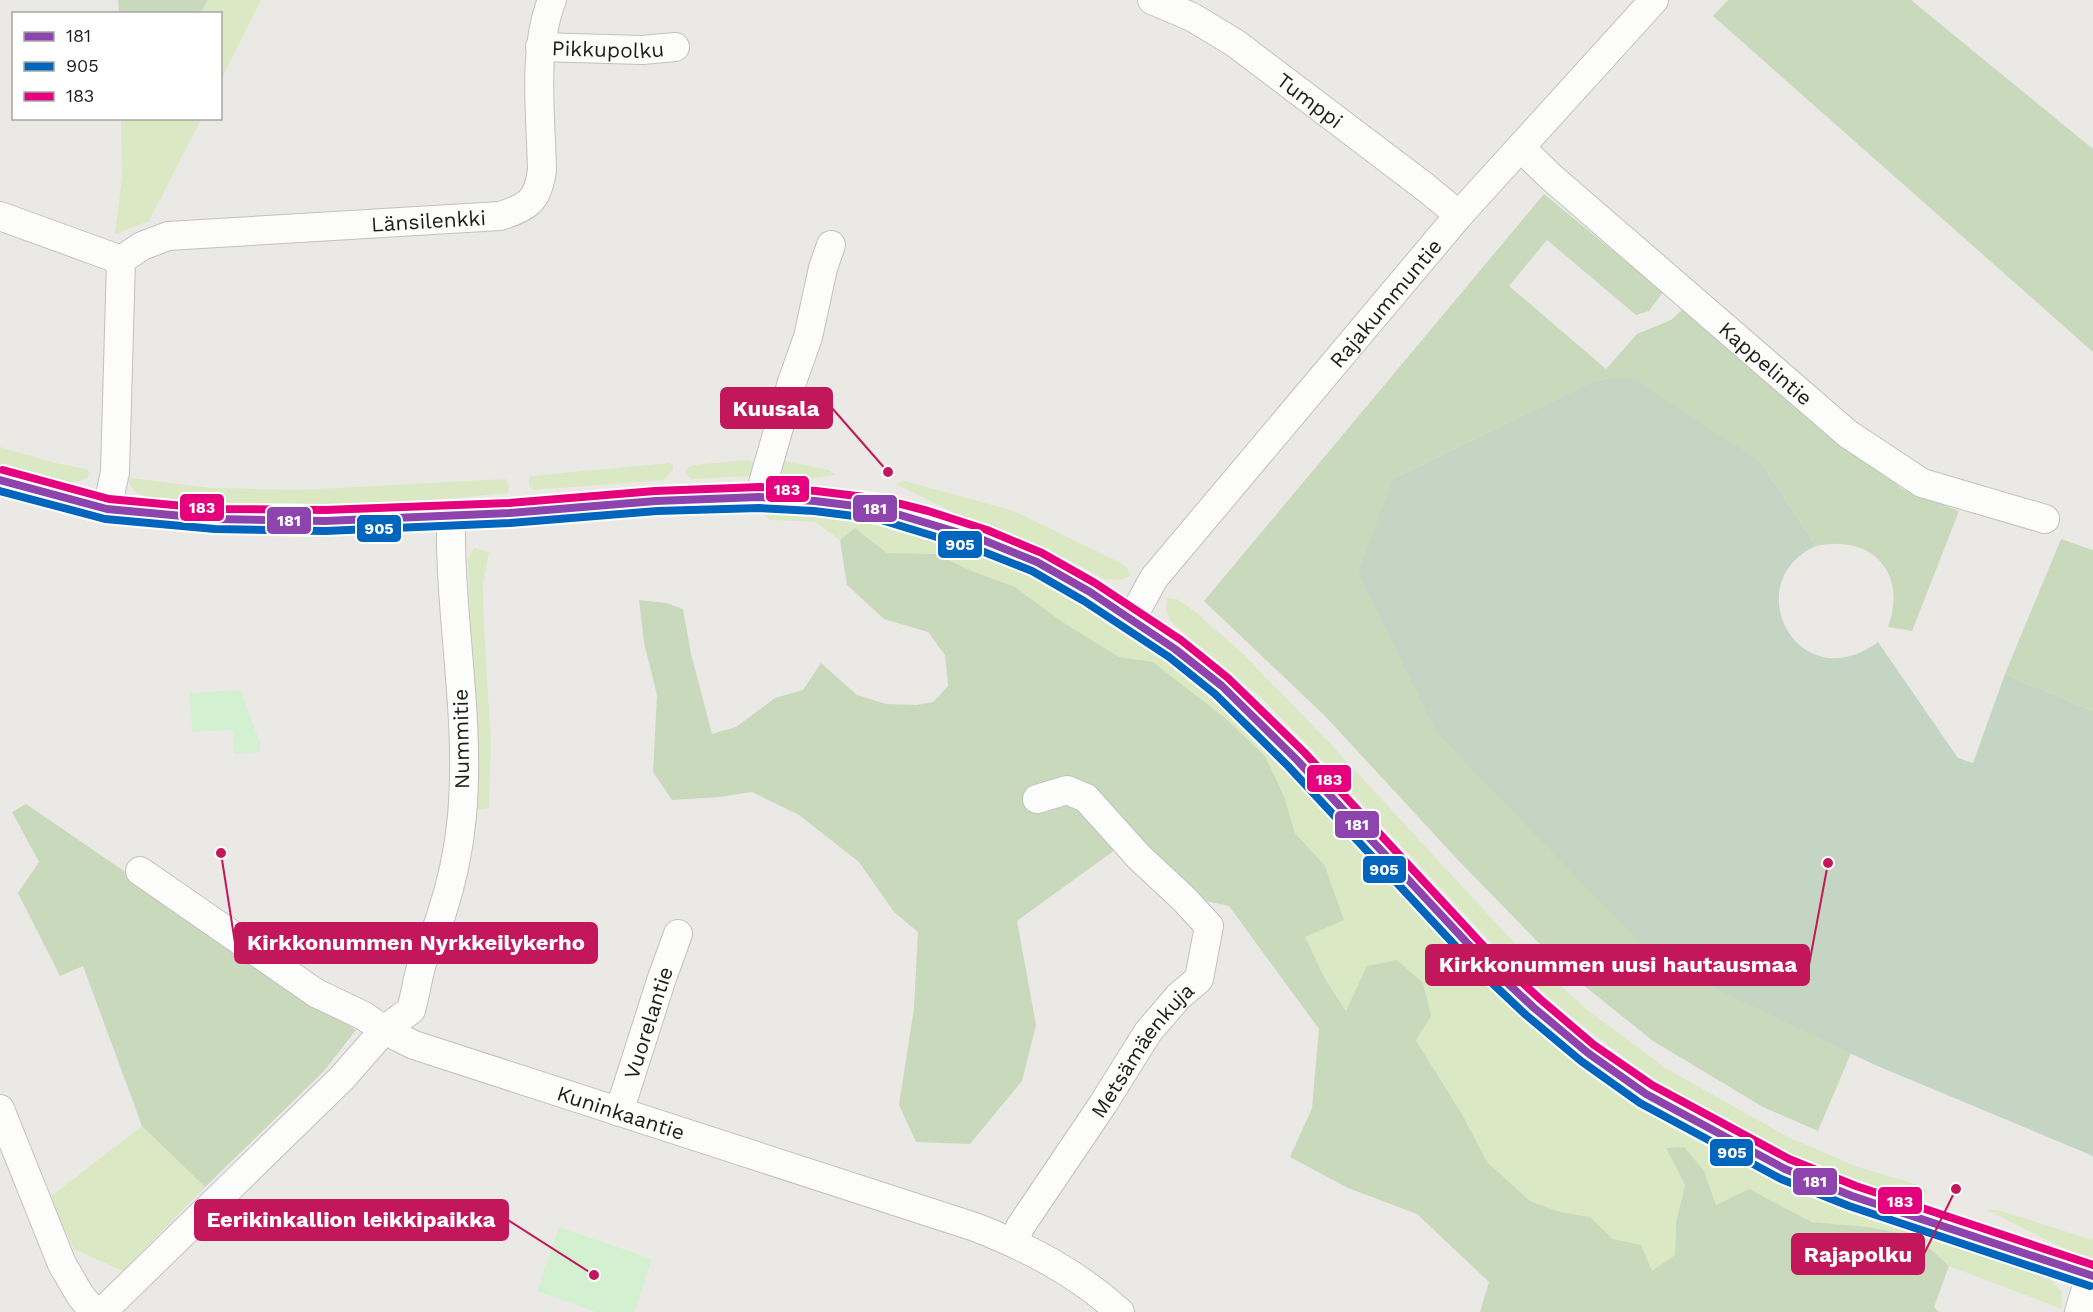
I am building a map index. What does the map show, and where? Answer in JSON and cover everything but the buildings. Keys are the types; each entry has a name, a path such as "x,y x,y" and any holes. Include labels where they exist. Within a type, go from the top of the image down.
{"street":[{"name":"Länsilenkki","path":"121,260 142,246 168,236 500,216 521,210 532,201 539,186 542,170 540,47 545,18 552,0"},
{"name":"Tumppi","path":"1152,0 1192,16 1235,43 1459,215"},
{"name":"Rajakummuntie","path":"1132,618 1154,578 1459,215 1654,0"},
{"name":"Pikkupolku","path":"540,47 642,50 675,47"},
{"name":"Kappelintie","path":"1521,148 1551,177 1848,434 1922,483 2045,519"},
{"path":"0,216 121,260 115,472 107,509"},
{"path":"759,497 792,382 808,338 823,268 831,245"},
{"path":"0,480 107,509 215,519 325,521 451,516 656,501 759,497 815,501 880,509 925,520 1037,562 1132,618 1222,686 1296,759 1483,960 1533,1007 1588,1053 1646,1094 1785,1169 1840,1192 2091,1276 2079,1312"},
{"name":"Nummitie","path":"102,1312 342,1078 384,1030 392,1000 424,957 440,920 458,844 465,770 450,547 451,516"},
{"name":"Metsämäenkuja","path":"1015,1242 1020,1227 1097,1114 1148,1032 1178,997 1199,979 1209,926 1139,857 1086,798 1067,790 1037,799"},
{"name":"Kuninkaantie","path":"140,871 316,993 432,1053 975,1227 1015,1242 1080,1279 1120,1312"},
{"name":"Vuorelantie","path":"619,1112 658,988 678,934"},
{"path":"0,1109 62,1264 80,1295 94,1312"}],"green space":[{"path":"118,0 208,0 201,12 119,12"},
{"path":"208,0 261,0 222,78 222,12 201,12"},
{"path":"1728,0 1911,0 2093,149 2093,352 1713,16"},
{"path":"121,120 200,120 149,221 115,234 122,178"},
{"path":"1544,194 1663,292 1649,311 1636,315 1547,240 1509,286 1606,369 1637,334 1671,320 1683,309 1902,489 1959,511 1912,631 1888,627 1893,608 1893,590 1889,574 1869,552 1854,546 1836,544 1816,546 1760,461 1611,378 1593,381 1393,479 1658,962 1851,1053 1818,1131 1763,1107 1653,1041 1567,972 1458,860 1325,716 1204,601"},
{"path":"1611,378 1633,379 1760,461 1816,546 1792,563 1781,584 1779,608 1787,630 1802,647 1823,657 1849,656 1878,642 1958,758 1973,763 2005,674 2093,711 2093,1156 1875,1065 1658,962 1437,733 1358,573 1393,479 1593,381"},
{"path":"0,447 55,463 87,469 88,477 80,481 58,481 0,465"},
{"path":"749,460 756,464 752,476 692,479 686,474 686,470 692,465"},
{"path":"786,461 829,470 836,475 785,482 779,479 778,462"},
{"path":"669,463 673,465 673,469 664,480 533,490 529,486 531,476"},
{"path":"131,478 211,488 299,490 506,479 509,489 507,493 432,500 319,505 243,504 149,498 134,490 129,483"},
{"path":"905,481 1014,511 1121,563 1129,570 1130,576 1120,580 1104,579 1063,557 1006,531 956,514 896,484"},
{"path":"760,510 876,521 944,540 1034,575 1131,628 1235,712 1540,1029 1602,1081 1670,1127 1774,1182 1939,1242 2047,1276 2061,1291 2062,1309 1949,1266 1916,1236 1868,1227 1812,1222 1749,1189 1715,1206 1704,1171 1666,1148 1685,1185 1676,1222 1675,1255 1652,1272 1641,1245 1613,1239 1590,1217 1560,1212 1530,1201 1487,1162 1463,1116 1416,1039 1431,1016 1347,1012 1324,977 1304,936 1325,867 1295,833 1284,796 1265,756 1225,718 1153,663 1119,657 1061,621 1015,587 935,554 887,553 855,528 840,540 815,522 770,520"},
{"path":"855,528 887,553 935,554 1015,587 1061,621 1119,657 1153,662 1225,718 1265,756 1284,796 1295,833 1325,866 1344,920 1305,937 1324,977 1346,1011 1367,966 1397,960 1423,983 1431,1016 1416,1040 1463,1116 1487,1162 1530,1201 1560,1212 1590,1217 1613,1239 1641,1245 1652,1271 1675,1255 1676,1222 1685,1185 1666,1148 1684,1147 1704,1171 1716,1205 1749,1189 1812,1222 1868,1227 1916,1236 1949,1266 1934,1307 1939,1312 1480,1312 1489,1282 1417,1214 1348,1188 1290,1157 1312,1108 1319,1029 1229,906 1206,901 1134,836 1017,921 1036,1025 1022,1081 970,1144 916,1142 899,1105 914,1008 918,932 894,912 859,862 799,815 752,792 672,800 653,772 657,695 644,643 639,600 666,603 683,609 691,654 712,734 736,727 775,698 803,690 821,663 857,695 886,704 917,705 933,702 948,686 945,655 928,632 884,619 847,585 840,540"},
{"path":"2061,539 2093,550 2093,711 2005,674"},
{"path":"474,548 489,552 483,585 491,742 489,808 474,810 475,727 468,559"},
{"path":"1167,598 1177,599 1198,614 1243,654 1328,741 1518,947 1590,1012 1667,1069 1790,1138 1858,1167 1915,1184 1927,1190 1927,1193 1886,1190 1867,1185 1781,1150 1694,1104 1613,1049 1575,1019 1502,954 1300,737 1259,696 1170,621 1166,609"},
{"path":"241,690 260,743 260,752 234,754 233,730 192,732 189,693"},
{"path":"26,804 356,1030 324,1071 205,1187 142,1126 83,966 60,976 18,893 39,862 12,812"},
{"path":"142,1126 205,1187 123,1271 74,1249 49,1198"},
{"path":"1987,1210 1998,1210 2093,1240 2093,1258 2069,1251"},
{"path":"559,1227 652,1259 634,1312 596,1312 537,1291"}],"transit line":[{"name":"183","path":"3,470 109,499 216,509 325,510 509,503 655,491 760,487 881,499 987,530 1042,553 1095,583 1181,640 1228,678 1304,752 1490,953 1594,1045 1652,1085 1789,1159 1856,1186 2093,1265"},
{"name":"181","path":"0,480 107,509 215,519 325,521 510,513 656,501 759,497 880,509 983,540 1037,562 1090,592 1175,649 1222,686 1296,759 1483,960 1533,1007 1588,1053 1646,1094 1785,1169 1852,1196 2093,1276"},
{"name":"905","path":"0,491 105,519 215,529 325,531 510,523 657,511 759,508 814,511 878,519 979,550 1032,571 1084,601 1169,657 1215,694 1288,766 1476,968 1526,1015 1581,1061 1640,1103 1781,1179 1849,1206 2090,1286"}],"place":[{"name":"Kuusala","path":"888,472"},
{"name":"Kirkkonummen Nyrkkeilykerho","path":"221,853"},
{"name":"Kirkkonummen uusi hautausmaa","path":"1828,863"},
{"name":"Rajapolku","path":"1956,1189"},
{"name":"Eerikinkallion leikkipaikka","path":"594,1275"}]}
